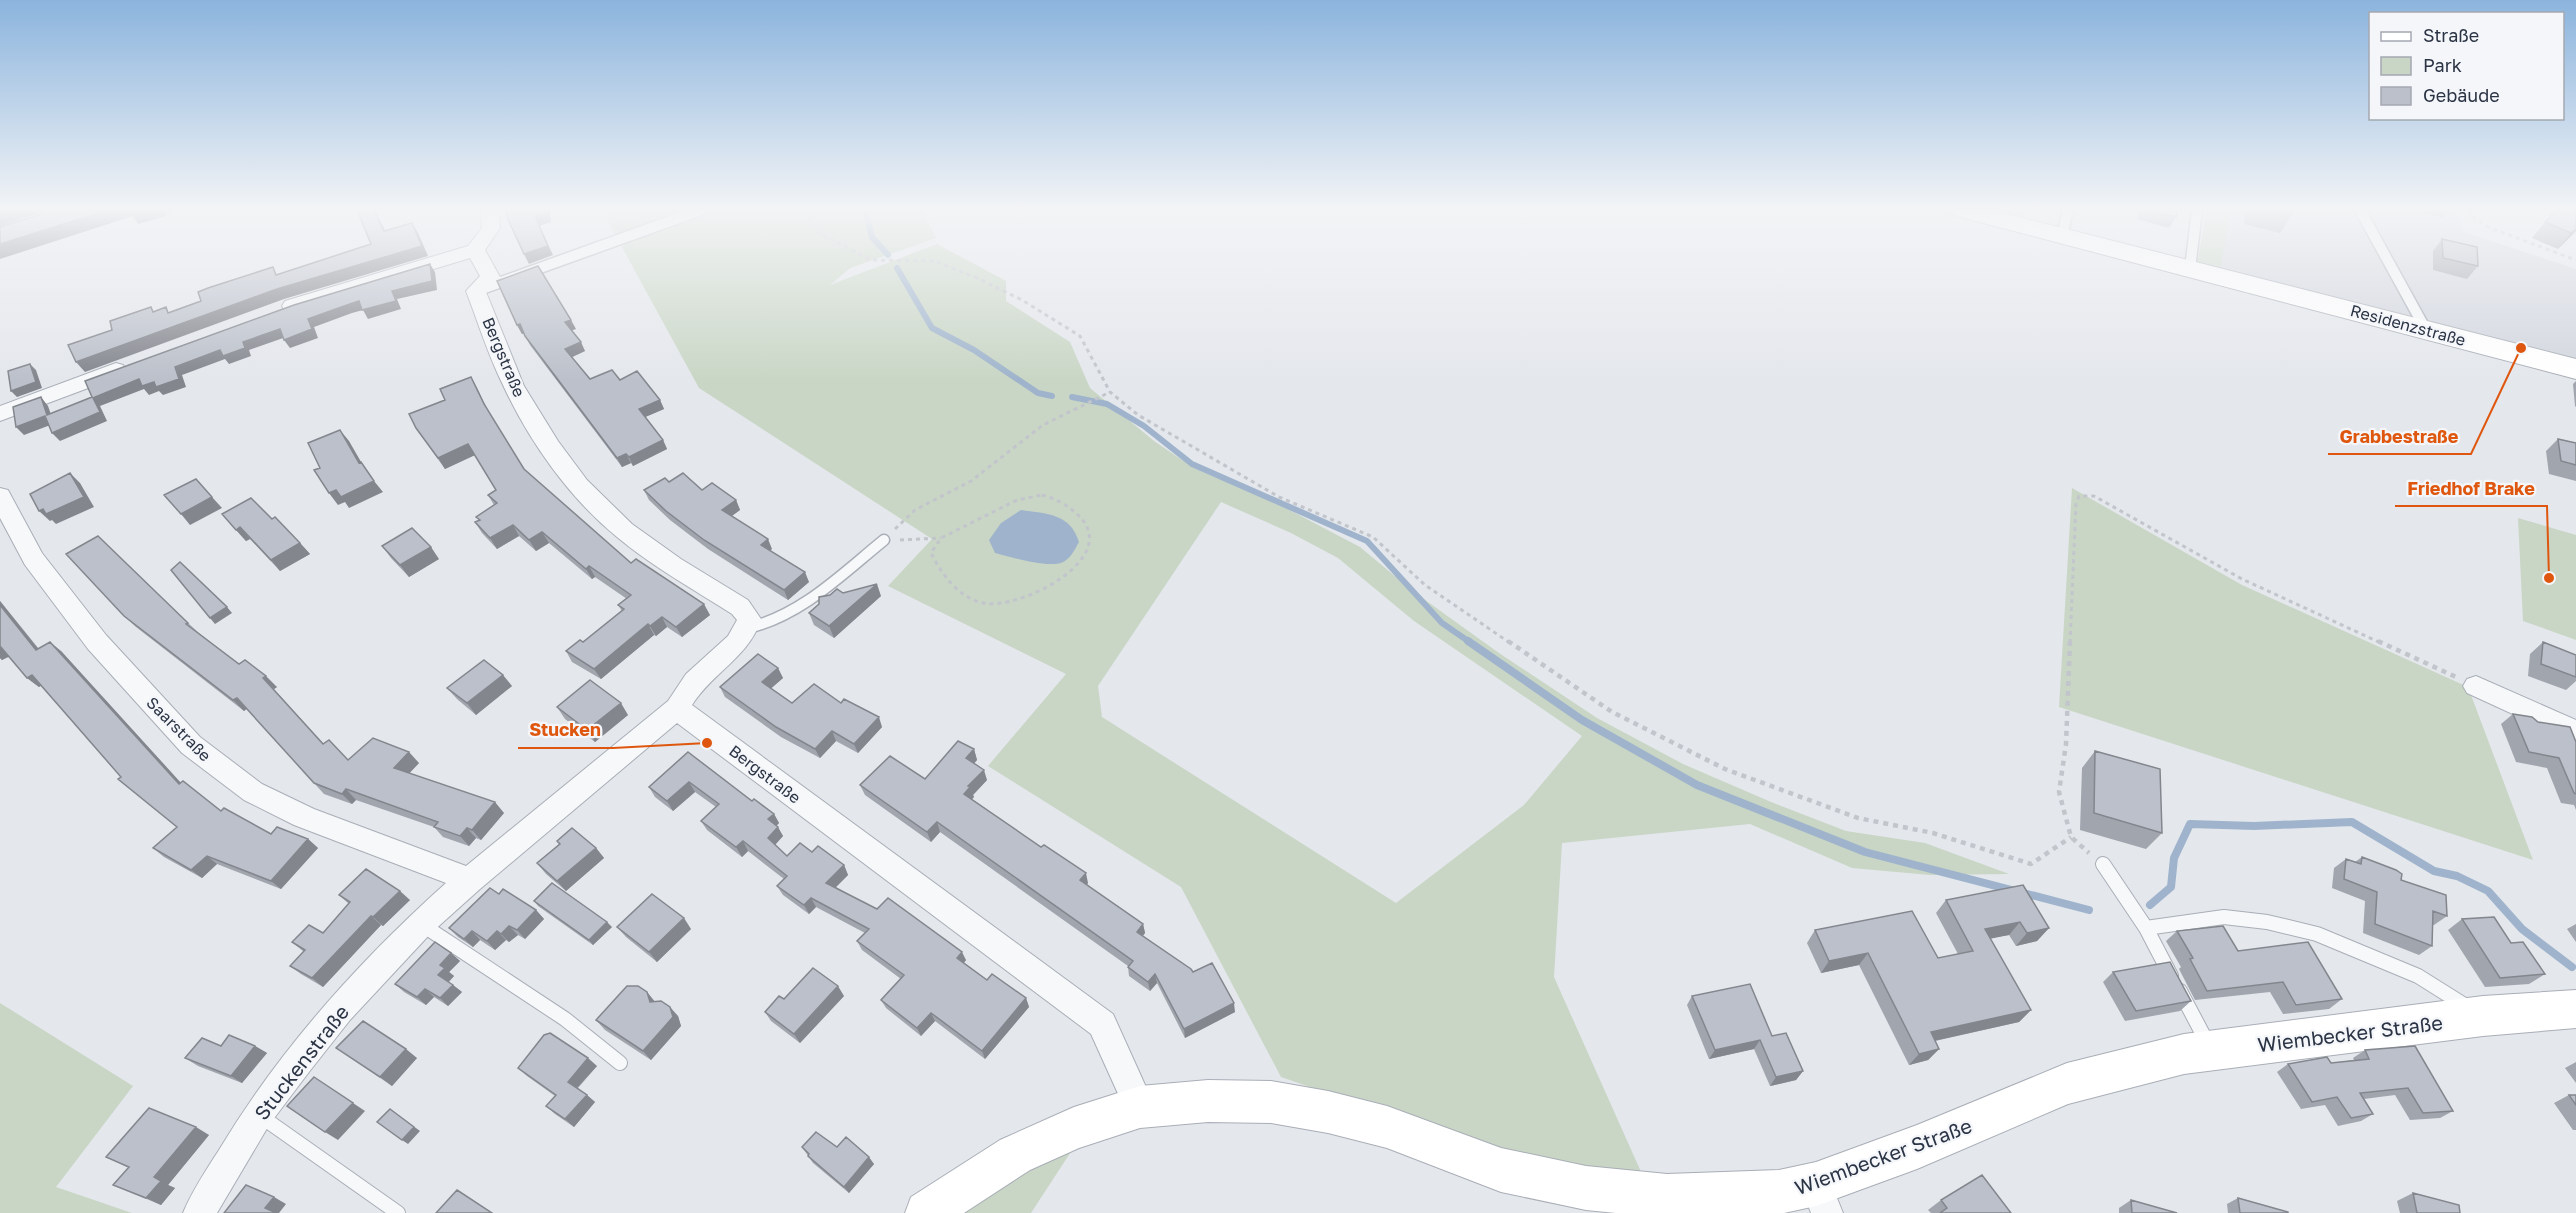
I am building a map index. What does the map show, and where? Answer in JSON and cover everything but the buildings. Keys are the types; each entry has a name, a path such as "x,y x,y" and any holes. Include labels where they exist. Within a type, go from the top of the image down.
{"street":[{"path":"270,314 417,267"},
{"path":"476,291 490,277 484,267"},
{"name":"Residenzstraße","path":"2186,267 2576,369"},
{"name":"Bergstraße","path":"476,291 506,368 520,397 559,458 584,491 637,541 740,607 749,619 748,628"},
{"path":"0,414 139,362"},
{"name":"Saarstraße","path":"0,496 33,559 97,642 192,745 222,770 253,792 304,817 470,880"},
{"path":"677,708 702,673 748,628"},
{"path":"2476,686 2576,732"},
{"name":"Bergstraße","path":"677,708 1102,1024 1140,1107"},
{"name":"Stuckenstraße","path":"199,1213 258,1114 340,1010 421,924 470,880 677,708"},
{"name":"Wiembecker Straße","path":"927,1213 1015,1155 1074,1128 1140,1107 1208,1101 1271,1102 1328,1112 1387,1127 1502,1170 1586,1188 1630,1194 1679,1196 1779,1192 1822,1198 1917,1147 2067,1084 2184,1054 2483,1016 2576,1008"}],"lane":[{"path":"476,291 544,267"},
{"path":"2391,267 2426,330"},
{"path":"748,628 761,627 789,615 884,540"},
{"path":"2103,864 2146,928 2212,1050"},
{"path":"2146,928 2224,916 2267,922 2317,934 2418,976 2483,1016"},
{"path":"421,924 565,1019 620,1063"},
{"path":"258,1114 398,1213"}],"path":[{"path":"948,267 1022,300 1080,336 1110,392 1138,415 1207,457 1279,496 1373,537 1425,585 1612,712 1725,769 1858,818 1933,833 2031,864 2072,837"},
{"path":"884,540 915,510 971,481 1043,425 1110,392"},
{"path":"884,540 941,538 1022,499 1042,495 1061,502 1077,513 1087,524 1092,539 1089,555 1073,570 1052,584 1000,605 983,603 975,599 942,574 932,553 941,538"},
{"path":"2103,864 2072,837 2059,792 2066,744 2076,504 2079,496 2094,496 2242,579 2476,686"}],"shaded area":[{"path":"2219,267 2569,267 2576,269 2576,360 2220,270"}],"green space":[{"path":"633,267 854,267 830,285 878,267 979,267 1006,281 1006,301 1070,342 1090,388 1154,441 1194,468 1280,505 1360,547 1414,592 1499,653 1597,718 1683,764 1846,831 1925,843 2009,874 1930,875 1852,868 1750,824 1562,843 1554,977 1646,1183 1505,1154 1281,1077 1181,887 988,766 1066,674 888,586 932,539 699,388","holes":["1221,502 1291,533 1338,558 1414,621 1582,736 1524,805 1396,903 1102,717 1098,686"]},
{"path":"2207,267 2221,267 2220,270"},
{"path":"2072,488 2242,585 2468,687 2533,860 2059,707"},
{"path":"2518,518 2576,535 2576,640 2523,621"},
{"path":"0,1003 133,1086 56,1187 132,1213 0,1213"},
{"path":"1076,1144 1031,1213 951,1213"}],"water":[{"path":"1021,510 1056,517 1070,525 1079,542 1065,561 1041,563 995,553 989,540 1001,523"}],"waterway":[{"path":"897,268 932,328 974,350 1038,393 1052,396"},
{"path":"1072,397 1107,404 1144,426 1192,464 1367,541 1442,623 1471,643"},
{"path":"1468,641 1582,720 1697,785 1865,852 2089,910"},
{"path":"2150,905 2171,887 2174,858 2190,824 2254,826 2352,822 2434,871 2457,876 2488,891 2522,929 2572,967"}],"place":[{"name":"Grabbestraße","path":"2521,348"},
{"name":"Friedhof Brake","path":"2549,578"},
{"name":"Stucken","path":"707,743"}]}
